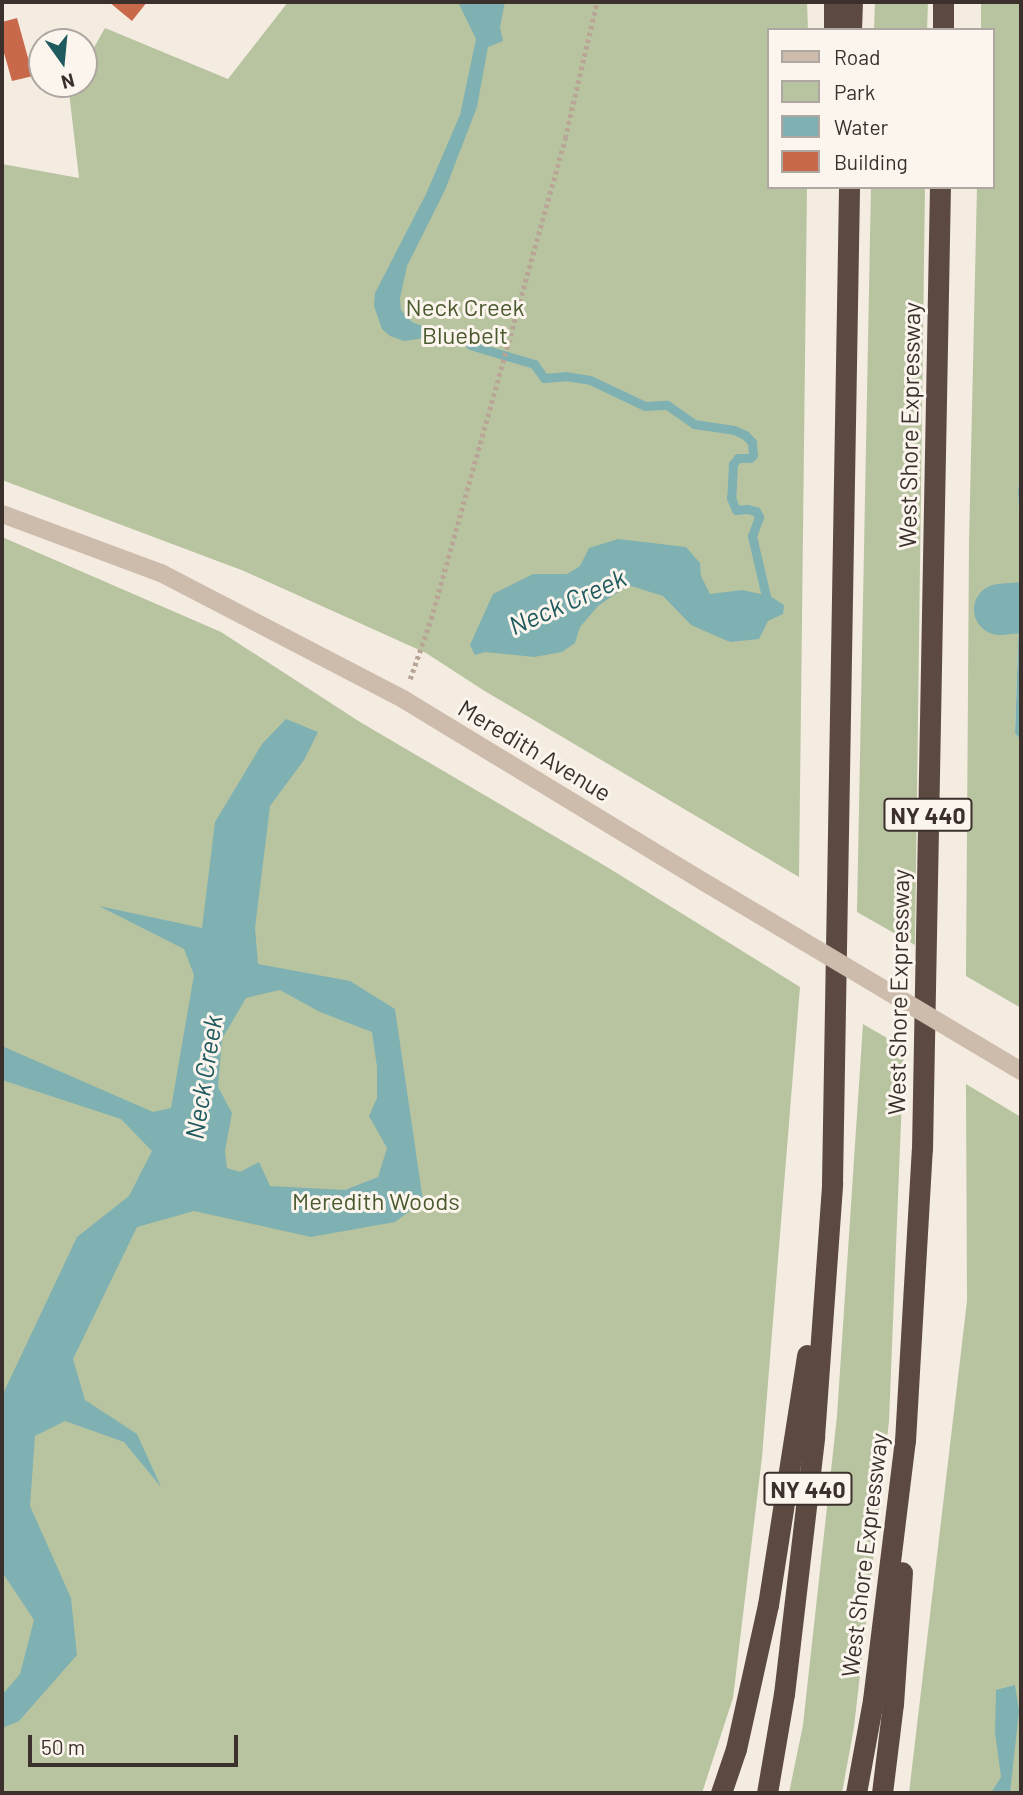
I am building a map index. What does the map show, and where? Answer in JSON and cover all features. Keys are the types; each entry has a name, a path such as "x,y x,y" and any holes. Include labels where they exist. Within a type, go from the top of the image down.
{"highway":[{"path":"834,2 834,28"},
{"path":"851,28 852,2"},
{"path":"943,2 943,28"},
{"path":"836,189 841,681"},
{"name":"NY 440","path":"767,1793 784,1694 814,1437 832,1183 849,189"},
{"name":"West Shore Expressway","path":"856,1793 873,1700 905,1441 922,1149 940,189"},
{"path":"721,1793 736,1749 768,1605 832,1183"},
{"path":"882,1793 893,1704 902,1572 905,1441"}],"street":[{"name":"Meredith Avenue","path":"2,514 160,573 403,699 1021,1071"}],"path":[{"path":"403,699 431,619 562,150 597,2"}],"green space":[{"name":"Neck Creek Bluebelt","path":"288,2 807,2 808,28 768,28 768,189 807,189 799,877 483,690 426,653 244,571 2,480 2,164 79,178 70,98 98,98 98,40 105,28 228,79"},
{"path":"875,2 928,2 927,28 874,28"},
{"path":"981,2 1021,2 1021,459 1018,491 1021,559 1015,733 1021,741 1021,1008 966,976 969,543 977,189 995,189 995,28 981,28"},
{"path":"871,189 925,189 915,945 857,912"},
{"name":"Meredith Woods","path":"2,537 221,632 360,722 607,867 800,987 762,1457 733,1698 702,1793 2,1793"},
{"path":"863,1024 904,1048 889,1421 854,1727 842,1793 789,1793 803,1725 837,1416"},
{"path":"966,1084 1021,1117 1021,1793 909,1793 967,1301"}],"water":[{"path":"458,2 505,2 500,27 503,41 488,47 477,107 445,190 407,266 400,298 401,310 412,322 470,345 440,343 425,338 404,341 390,336 382,329 374,306 375,293 426,194 460,115 476,39"},
{"path":"1021,459 1021,559 1018,491"},
{"path":"618,539 686,547 700,563 701,576 710,594 742,590 770,596 784,605 783,614 768,621 759,639 730,642 691,625 663,596 628,585 598,606 580,627 575,643 562,652 534,657 485,652 475,655 470,645 493,594 533,574 567,574 580,566 589,548"},
{"path":"1021,559 1021,741 1015,733"},
{"path":"286,719 318,732 304,760 270,806 255,928 258,964 350,981 395,1009 423,1201 395,1222 311,1237 194,1211 137,1227 73,1359 85,1400 137,1434 161,1487 124,1442 65,1421 35,1436 30,1506 71,1598 77,1655 19,1721 2,1728 2,1695 20,1674 34,1620 2,1572 2,1396 77,1237 129,1196 152,1151 121,1119 2,1080 2,1046 153,1112 171,1108 194,975 184,949 99,906 202,928 215,822 262,744","holes":["280,990 320,1012 372,1032 377,1067 377,1098 369,1116 387,1148 378,1177 345,1190 270,1186 259,1162 240,1172 227,1168 225,1151 232,1113 218,1087 222,1039 246,998"]},
{"path":"1015,1685 1019,1711 1010,1793 991,1793 1001,1777 995,1732 996,1690"}],"building":[{"path":"109,2 147,2 132,21"},
{"path":"17,18 28,58 28,77 12,81 2,46 2,22"}],"waterway":[{"path":"470,345 534,364 544,378 565,376 590,380 645,406 667,405 694,424 734,430 745,435 752,442 753,455 750,458 738,458 733,464 731,498 736,510 756,511 759,517 752,536 768,605"},
{"name":"Neck Creek","path":"999,609 1021,607"}]}
